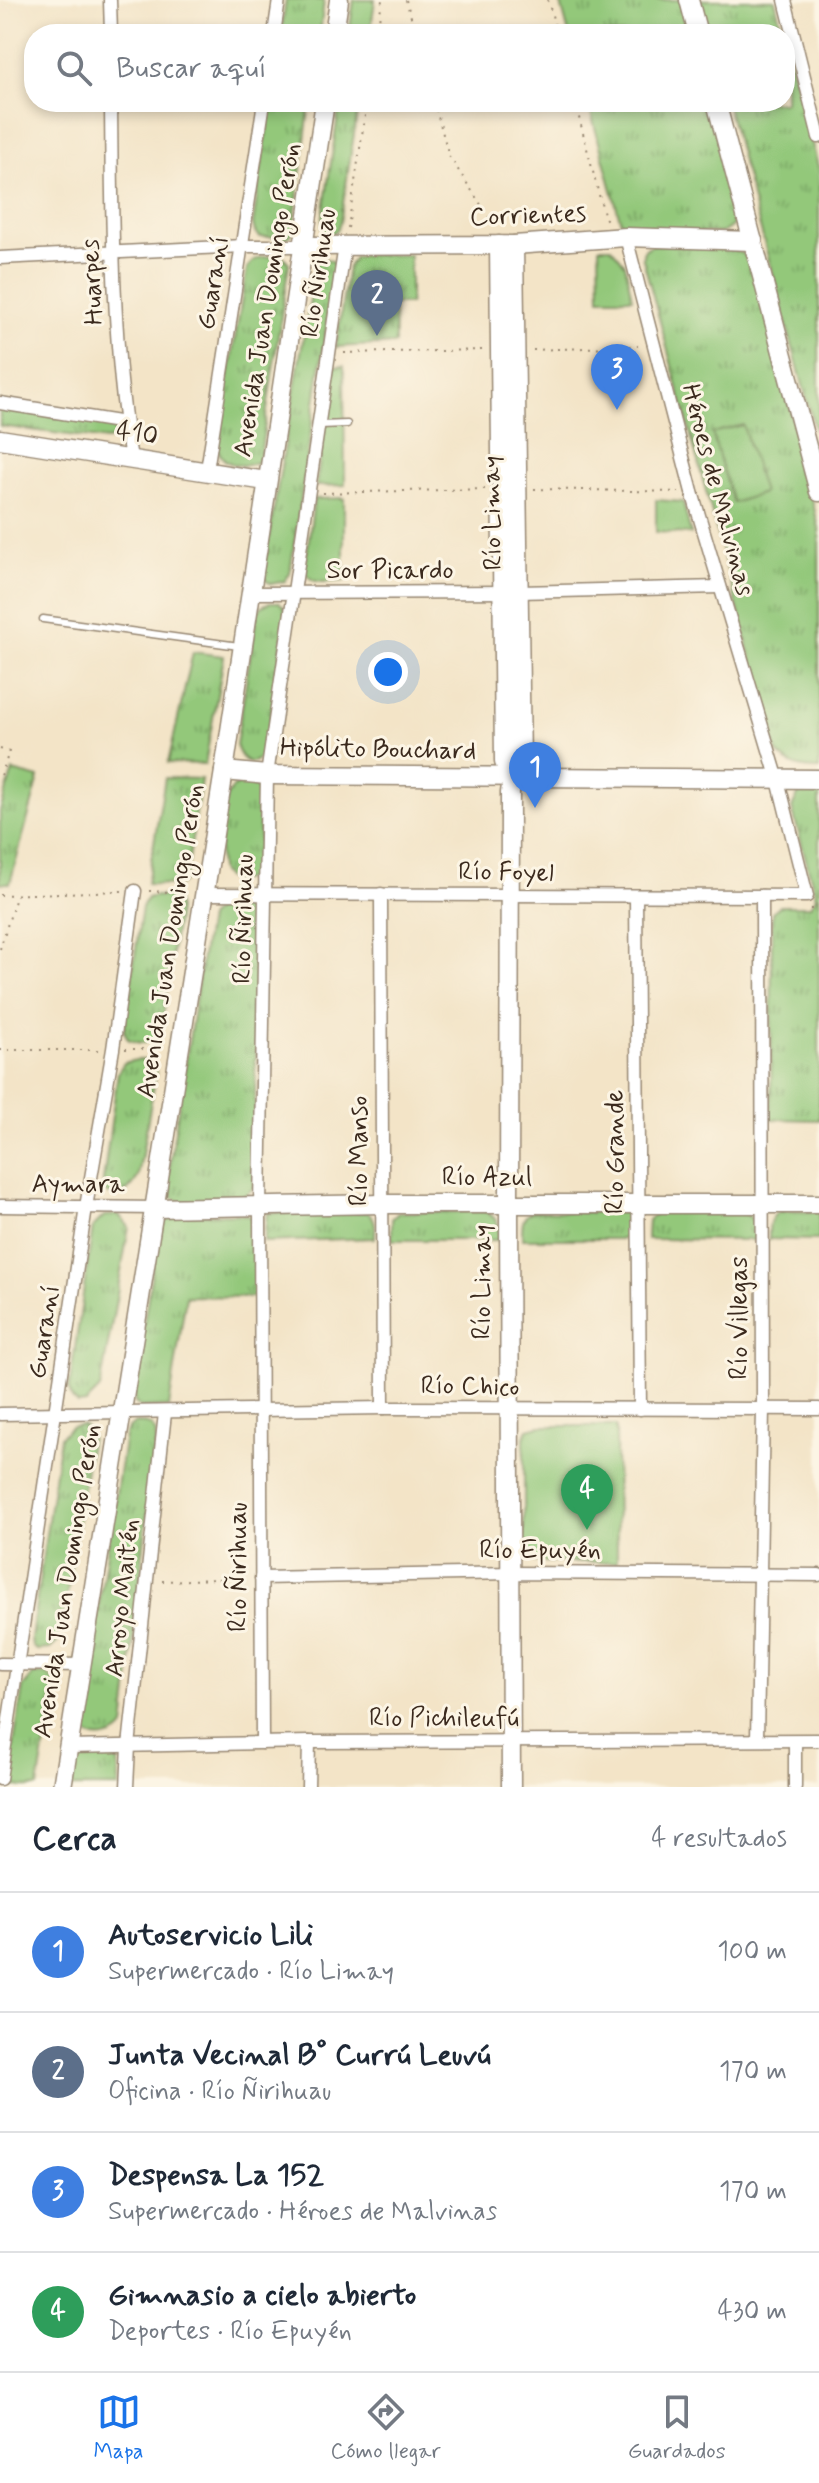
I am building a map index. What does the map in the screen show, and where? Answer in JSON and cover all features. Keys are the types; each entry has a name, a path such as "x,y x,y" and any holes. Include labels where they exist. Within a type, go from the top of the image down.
{"street":[{"path":"110,0 111,24"},
{"path":"275,24 279,0"},
{"path":"335,24 339,0"},
{"path":"689,0 695,24"},
{"path":"785,0 792,24"},
{"path":"795,34 814,100 819,137"},
{"name":"Huarpes","path":"111,112 112,253 125,423 131,459"},
{"name":"Guaraní","path":"207,470 263,112"},
{"name":"Avenida Juan Domingo Perón","path":"62,1787 224,771 324,112"},
{"path":"719,112 819,492"},
{"name":"Corrientes","path":"305,246 507,245 626,237 753,241"},
{"name":"Héroes de Malvinas","path":"626,237 656,345 671,428 778,780 807,896"},
{"name":"Río Ñirihuau","path":"262,1743 260,1206 267,775 345,245"},
{"name":"Río Limay","path":"507,245 511,592 504,762 512,777 509,1204 511,1787"},
{"path":"0,258 243,246 305,246"},
{"path":"0,403 125,423"},
{"name":"410","path":"0,439 266,481"},
{"name":"Sor Picardo","path":"251,593 720,587"},
{"name":"Hipólito Bouchard","path":"224,771 267,775 819,779"},
{"name":"Guaraní","path":"0,1779 135,891"},
{"name":"Río Foyel","path":"204,894 807,896"},
{"name":"Río Manso","path":"381,894 383,1408"},
{"name":"Río Grande","path":"636,896 640,1409"},
{"name":"Río Villegas","path":"757,1738 763,1409 762,896"},
{"name":"Río Azul","path":"155,1208 383,1204 819,1204"},
{"name":"Aymara","path":"0,1206 155,1208"},
{"name":"Río Chico","path":"0,1414 383,1408 819,1409"},
{"name":"Arroyo Maitén","path":"127,1787 165,1413"},
{"name":"Río Epuyén","path":"261,1578 512,1573 819,1575"},
{"path":"0,1664 82,1665"},
{"name":"Río Pichileufú","path":"69,1747 309,1742 819,1740"},
{"path":"795,1741 795,1787"},
{"path":"308,1787 309,1742"}],"lane":[{"path":"320,425 347,424"},
{"path":"43,619 243,646"}],"path":[{"path":"378,24 382,0"},
{"path":"406,0 413,24"},
{"path":"548,0 554,24"},
{"name":"Río Ñirihuau","path":"345,245 365,112"},
{"path":"437,112 449,156 507,245"},
{"path":"578,112 605,218 626,237"},
{"path":"331,353 656,345"},
{"path":"310,494 509,489 692,492"},
{"path":"0,749 9,752 0,779"},
{"path":"0,895 135,891 204,894"},
{"path":"0,949 17,895"},
{"path":"0,1050 180,1049"},
{"path":"147,1582 261,1578"}],"green space":[{"path":"286,0 324,0 321,24 282,24"},
{"path":"354,0 375,0 371,24 350,24"},
{"path":"560,0 681,0 687,24 566,24"},
{"path":"699,0 775,0 781,24 705,24"},
{"path":"795,80 819,170 819,444 729,112 795,112"},
{"path":"270,112 309,112 293,231 288,237 260,237 253,224"},
{"path":"338,112 357,112 340,223 337,230 330,234 323,230"},
{"path":"591,112 711,112 738,212 732,225 721,233 630,229 621,223"},
{"path":"653,245 721,247 745,255 754,263 819,528 819,769 796,766 777,753 643,259 645,250"},
{"path":"599,247 611,247 625,264 632,298 600,298"},
{"path":"362,255 410,255 410,304 394,304 395,344 336,347 348,267 354,258"},
{"path":"283,256 289,263 261,450 258,462 232,464 222,457 217,445 247,269 258,259"},
{"path":"322,258 332,261 335,267 290,573 285,581 272,584 266,581 263,572 315,271 317,262"},
{"path":"344,366 345,485 316,486 334,367"},
{"path":"0,408 109,424 114,427 115,438 107,440 0,426"},
{"path":"743,425 763,493 733,503 712,433"},
{"path":"344,498 344,581 316,581 305,570 314,499"},
{"path":"656,500 683,502 691,534 656,532"},
{"path":"279,602 286,615 266,749 258,760 249,762 242,757 236,745 257,614 262,606"},
{"path":"193,652 224,656 205,764 168,763"},
{"path":"13,771 39,778 10,883 0,883 0,811"},
{"path":"165,778 201,779 186,879 180,885 147,884"},
{"path":"241,783 252,784 258,789 260,797 259,868 246,880 236,881 221,873 220,846 227,796"},
{"path":"808,789 819,789 819,1120 771,1119 772,912 780,906 810,906 816,897 792,808 798,795"},
{"path":"170,897 177,902 178,910 161,1032 150,1042 142,1043 128,1039 124,1031 142,907 147,898"},
{"path":"227,904 245,907 252,911 257,920 254,1187 241,1199 181,1202 172,1197 167,1183 208,918 216,909"},
{"path":"136,1060 152,1064 156,1073 138,1177 128,1190 115,1195 104,1191 103,1181 118,1072 124,1063"},
{"path":"532,1211 622,1212 628,1215 631,1239 522,1239 524,1219"},
{"path":"780,1211 819,1212 819,1240 769,1239 771,1220"},
{"path":"367,1212 374,1220 375,1238 264,1242 267,1213"},
{"path":"399,1212 486,1212 498,1223 500,1240 392,1240 392,1219"},
{"path":"658,1212 744,1213 755,1224 756,1240 647,1239 648,1220"},
{"path":"242,1214 251,1217 255,1224 255,1297 186,1296 169,1407 141,1408 135,1403 133,1391 158,1234 165,1222 176,1215"},
{"path":"119,1215 129,1227 100,1389 86,1403 78,1404 72,1399 69,1389 93,1227 104,1216"},
{"path":"136,1423 148,1424 156,1434 124,1727 112,1736 96,1738 87,1734 81,1721 125,1435"},
{"path":"82,1425 91,1436 60,1640 50,1649 36,1650 31,1639 60,1437 71,1427"},
{"path":"539,1426 616,1426 617,1562 529,1560 524,1549 524,1438 528,1429"},
{"path":"47,1674 54,1686 38,1787 7,1787 23,1687 33,1675"},
{"path":"112,1755 118,1760 119,1787 70,1787 73,1767 78,1758"}],"place":[{"name":"Junta Vecinal B° Currú Leuvú","path":"377,336"},
{"name":"Despensa La 152","path":"617,410"},
{"name":"Autoservicio Lili","path":"535,808"},
{"name":"Gimnasio a cielo abierto","path":"587,1530"}]}
